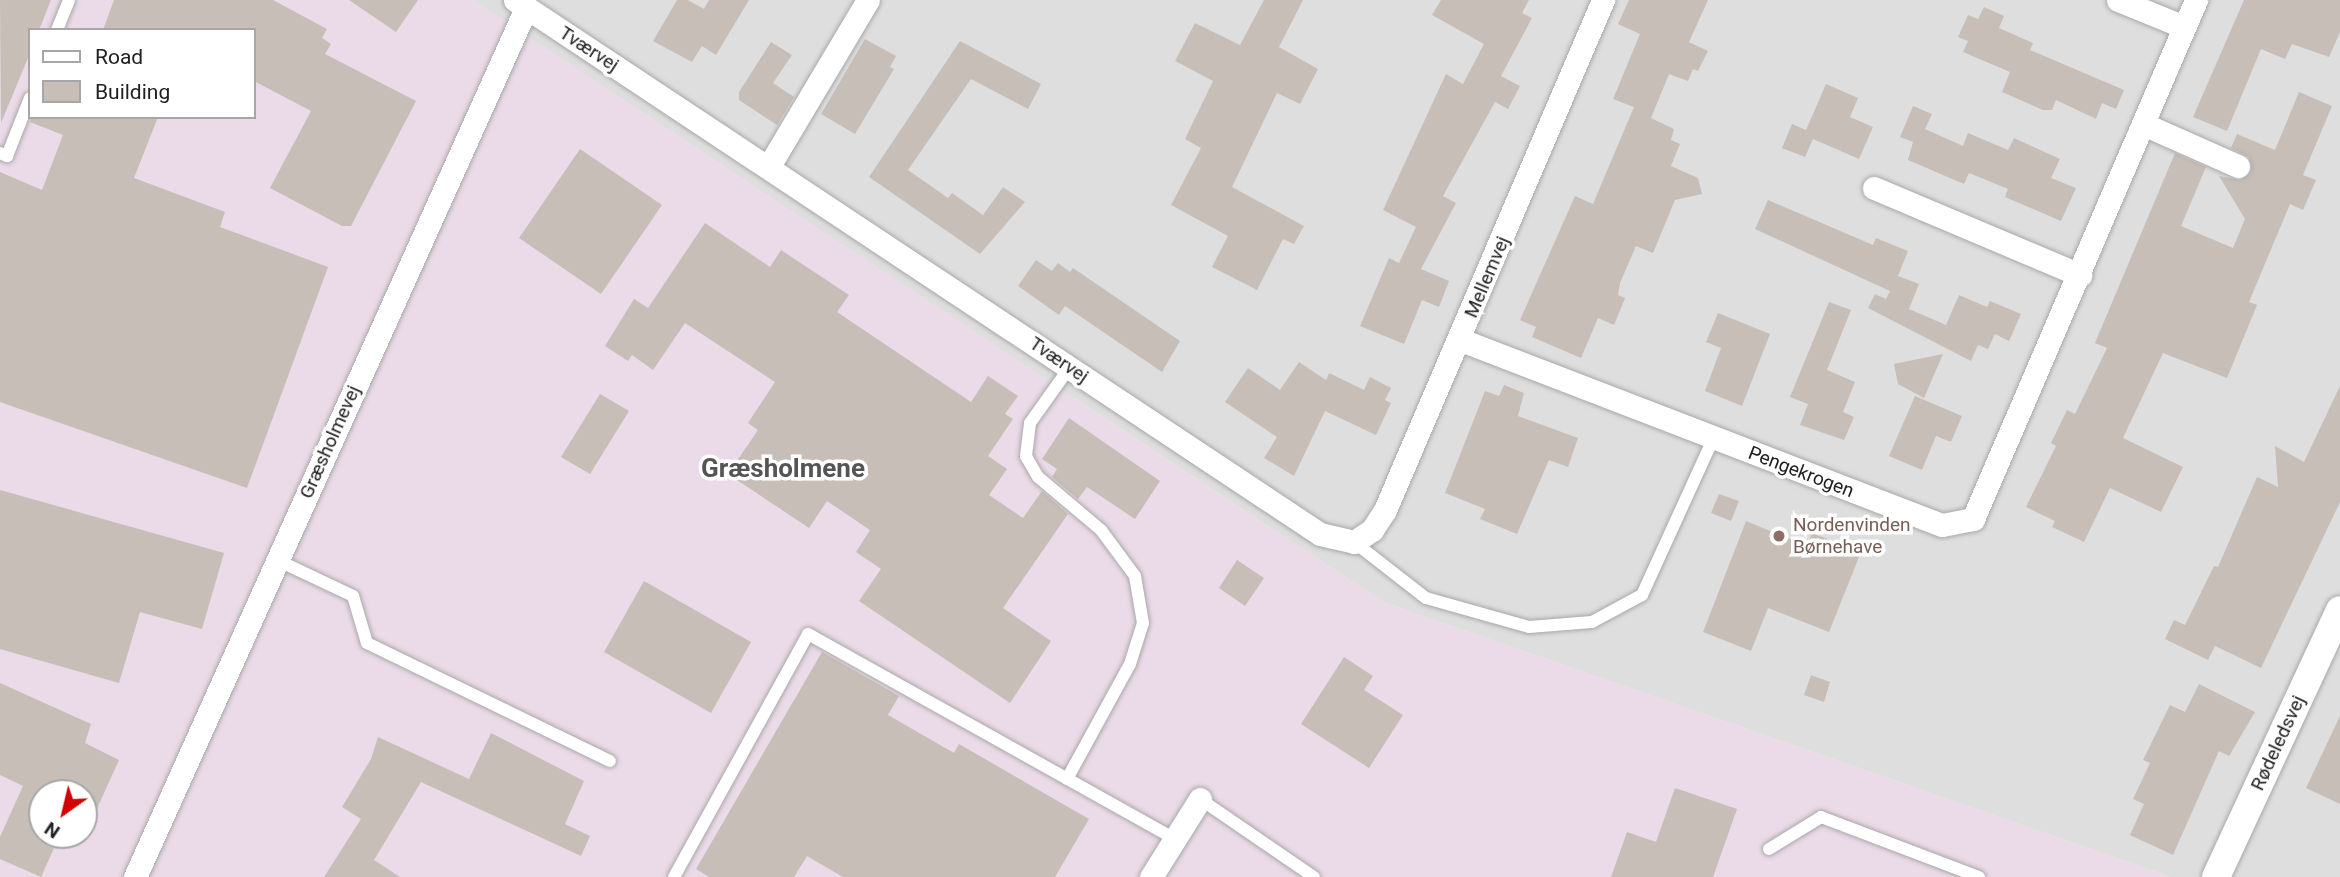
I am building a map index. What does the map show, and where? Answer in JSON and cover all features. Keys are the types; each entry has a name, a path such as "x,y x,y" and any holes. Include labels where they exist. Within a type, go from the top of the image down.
{"street":[{"path":"769,166 868,0"},
{"name":"Mellemvej","path":"1354,542 1372,530 1385,510 1461,340 1603,0"},
{"path":"2118,0 2184,27"},
{"name":"Pengekrogen","path":"1461,340 1942,525 1973,519 2196,0"},
{"name":"Tværvej","path":"521,4 1320,534 1354,542"},
{"name":"Græsholmevej","path":"135,877 521,4"},
{"path":"2143,124 2238,166"},
{"path":"1874,188 2080,275"},
{"name":"Rødeledsvej","path":"2223,875 2340,610"},
{"path":"1151,877 1200,799"}],"lane":[{"path":"58,28 69,0"},
{"path":"0,153 7,156 28,103"},
{"path":"1067,779 1130,664 1143,623 1135,576 1101,530 1038,477 1026,456 1030,423 1070,368"},
{"path":"1354,542 1426,598 1529,627 1592,622 1642,595 1713,439"},
{"path":"277,561 353,596 368,643 610,761"},
{"path":"674,877 808,634 1175,839"},
{"path":"1200,799 1314,877"},
{"path":"1769,849 1821,817 1979,877"}],"shaded area":[{"path":"0,0 472,0 1383,602 2171,877 0,877"},
{"path":"472,0 2340,0 2340,877 2171,877 1383,602"}],"building":[{"path":"0,0 51,0 40,28 28,28 28,58 1,123"},
{"path":"114,0 273,0 327,29 322,38 331,44 325,54 416,101 351,226 342,226 270,188 311,111 256,82 256,28 104,28"},
{"path":"349,0 418,0 396,32"},
{"path":"677,0 688,0 704,9 709,0 749,0 716,55 702,46 692,62 653,41"},
{"path":"1264,0 1303,0 1279,47 1318,69 1300,104 1277,93 1232,187 1304,226 1294,244 1283,239 1257,290 1212,267 1228,236 1171,205 1201,148 1185,139 1213,81 1175,61 1195,23 1240,45"},
{"path":"1441,0 1529,0 1522,13 1532,18 1501,76 1520,86 1508,109 1495,102 1443,196 1456,203 1421,269 1449,281 1439,307 1422,300 1404,344 1360,326 1389,258 1399,263 1416,227 1383,210 1446,74 1463,84 1484,44 1432,15"},
{"path":"1629,0 1708,0 1689,42 1708,51 1698,71 1693,69 1688,81 1669,74 1651,118 1674,129 1671,140 1680,144 1671,166 1698,178 1702,194 1675,200 1653,253 1636,246 1620,283 1618,295 1625,298 1614,325 1598,318 1581,358 1532,337 1536,327 1520,320 1575,196 1593,204 1634,107 1613,99 1640,34 1618,24"},
{"path":"2244,0 2340,0 2340,32 2329,57 2292,44 2285,59 2261,49 2227,131 2193,117"},
{"path":"1984,7 2004,16 1999,28 2033,43 2030,50 2124,90 2116,109 2102,103 2096,119 2056,100 2052,110 2043,110 2002,92 2010,72 1963,52 1968,41 1958,37 1968,15 1978,19"},
{"path":"865,39 896,56 890,67 894,69 855,134 821,114"},
{"path":"960,41 1041,84 1028,109 971,79 908,170 948,198 952,193 983,215 1003,187 1025,202 980,254 869,177"},
{"path":"771,42 792,55 773,83 794,97 777,125 739,100 739,92"},
{"path":"1826,84 1858,98 1850,117 1873,127 1859,159 1813,139 1805,157 1782,148 1792,124 1806,130"},
{"path":"2299,92 2332,106 2303,175 2316,180 2303,210 2290,204 2249,302 2257,305 2227,378 2163,353 2123,438 2183,467 2161,512 2110,488 2084,542 2052,527 2055,521 2026,507 2056,446 2051,443 2067,410 2075,414 2107,348 2095,343 2175,153 2206,167 2181,226 2233,248 2245,219 2219,176 2240,180 2251,171 2249,157 2231,148 2237,134 2275,150"},
{"path":"1913,106 1932,114 1925,129 1963,146 1968,133 2008,150 2014,138 2060,159 2051,178 2076,188 2061,221 2005,197 2008,189 1969,173 1964,184 1908,160 1913,142 1900,137"},
{"path":"31,119 157,119 134,178 225,212 220,227 328,267 247,488 0,402 0,172 42,190 63,135 30,122"},
{"path":"580,149 662,205 601,294 519,238"},
{"path":"1768,200 1873,245 1876,238 1908,251 1898,276 1919,284 1909,309 1946,325 1959,295 1987,307 1990,301 2021,314 2009,341 1995,334 1988,349 1978,345 1971,361 1868,308 1875,294 1886,299 1890,291 1755,229"},
{"path":"705,223 770,267 781,250 849,295 837,312 971,402 988,376 1018,396 1005,414 1013,419 988,456 1007,469 989,495 1023,518 1042,491 1068,514 1003,608 1051,641 1010,703 859,601 881,569 856,552 870,530 827,501 809,528 728,474 758,430 748,423 775,382 685,323 653,370 632,355 628,361 605,346 634,299 648,308"},
{"path":"1036,260 1052,271 1058,263 1070,272 1073,268 1180,341 1162,372 1065,306 1059,315 1018,286"},
{"path":"1829,302 1851,310 1827,370 1855,382 1843,412 1854,417 1844,440 1800,425 1808,404 1790,397"},
{"path":"1718,313 1770,334 1742,406 1705,391 1721,348 1706,342"},
{"path":"1943,354 1924,398 1898,384 1894,364"},
{"path":"1299,362 1326,380 1329,373 1364,390 1370,377 1391,388 1385,400 1391,403 1376,435 1325,411 1294,476 1264,458 1277,437 1225,402 1248,368 1280,390"},
{"path":"1504,385 1524,393 1518,416 1578,438 1568,467 1549,460 1517,534 1480,519 1485,509 1445,493 1485,391 1499,396"},
{"path":"2340,386 2340,502 2261,668 2215,646 2208,660 2165,639 2174,620 2185,625 2214,566 2218,567 2257,477 2278,487 2275,446 2304,462"},
{"path":"600,394 629,411 590,474 561,457"},
{"path":"1915,396 1962,416 1951,442 1936,436 1922,470 1889,456"},
{"path":"1069,418 1160,481 1135,519 1087,487 1078,499 1052,477 1057,469 1042,459"},
{"path":"0,490 224,553 202,629 140,612 119,683 0,649"},
{"path":"1719,494 1739,501 1731,521 1711,513"},
{"path":"1746,521 1807,546 1812,533 1861,552 1829,632 1768,608 1751,651 1703,632"},
{"path":"1237,560 1264,578 1245,606 1219,588"},
{"path":"644,581 751,642 711,713 604,652"},
{"path":"822,652 899,696 888,715 954,753 959,744 1089,819 1055,877 843,877 807,856 794,877 709,877 696,869"},
{"path":"1344,657 1373,676 1364,690 1403,715 1369,768 1301,724"},
{"path":"1811,675 1830,682 1824,702 1804,695"},
{"path":"0,683 91,724 85,743 119,760 98,806 98,779 28,779 28,849 54,849 41,877 0,859 0,837 23,786 0,775"},
{"path":"2199,684 2255,712 2229,756 2219,751 2173,855 2130,835 2144,804 2133,799 2150,763 2143,760 2170,705 2185,712"},
{"path":"2340,716 2340,804 2306,788"},
{"path":"491,733 584,781 565,824 590,836 581,856 421,782 374,860 400,877 324,877 361,819 342,807 371,759 378,737 469,779"},
{"path":"1675,788 1737,809 1713,877 1611,877 1627,832 1656,842"}],"place":[{"name":"Nordenvinden Børnehave","path":"1779,536"}],"district":[{"name":"Græsholmene","path":"783,469"}]}
